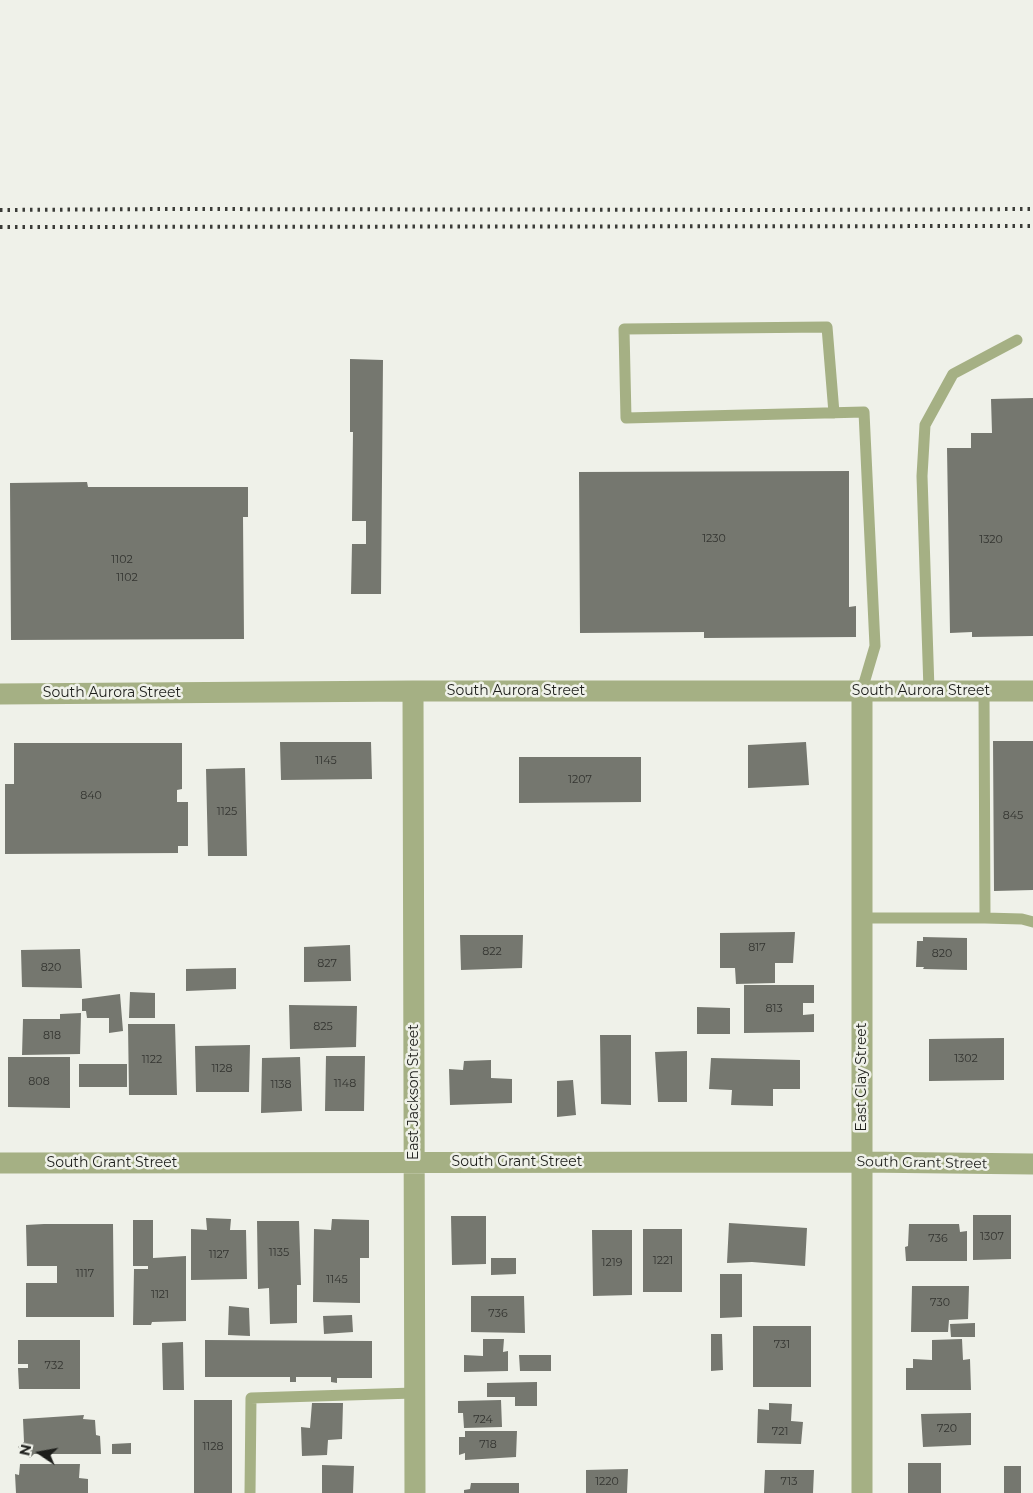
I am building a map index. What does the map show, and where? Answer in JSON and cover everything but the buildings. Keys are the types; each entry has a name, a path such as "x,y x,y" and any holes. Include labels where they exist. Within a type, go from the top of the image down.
{"street":[{"name":"East Clay Street","path":"862,690 862,1493"},
{"name":"South Aurora Street","path":"0,694 413,691 1033,691"},
{"name":"East Jackson Street","path":"413,691 414,1493"},
{"name":"South Grant Street","path":"0,1163 862,1162 1033,1164"}],"lane":[{"path":"834,413 827,327 624,329 626,418 834,413 864,412 874,646 862,690"},
{"path":"929,690 922,476 925,425 953,374 1017,340"},
{"path":"984,691 985,918"},
{"path":"862,918 985,918 1022,919 1033,922"},
{"path":"250,1493 251,1398 414,1393"}],"railway":[{"path":"0,210 1033,209"},
{"path":"0,227 1033,226"}]}
